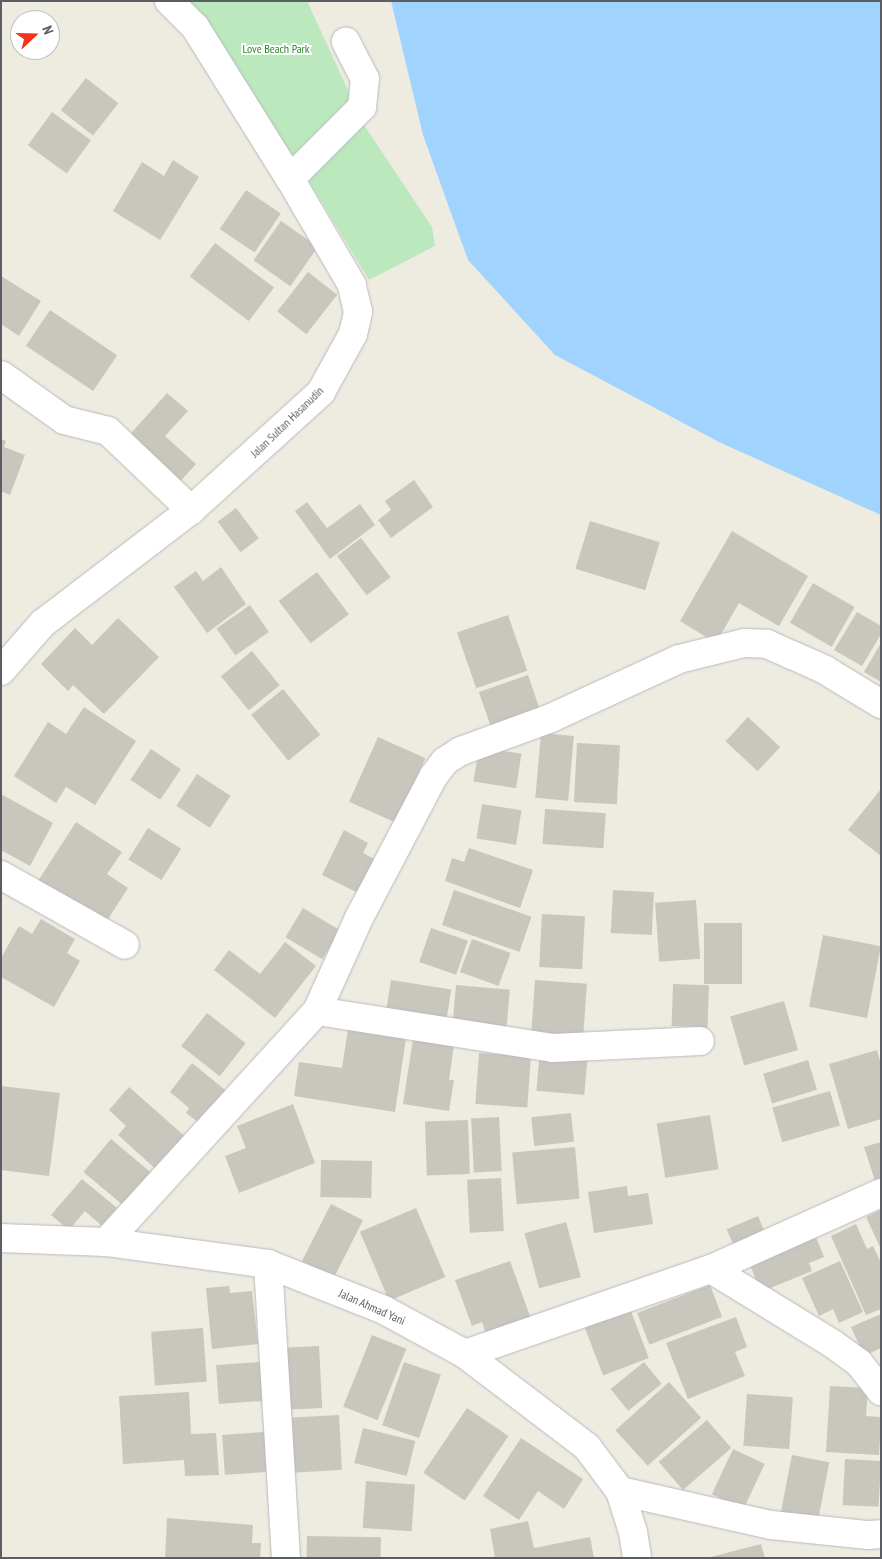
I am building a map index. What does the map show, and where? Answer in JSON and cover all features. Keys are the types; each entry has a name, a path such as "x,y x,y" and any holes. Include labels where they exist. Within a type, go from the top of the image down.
{"street":[{"name":"Jalan Sultan Hasanudin","path":"1,671 43,623 191,510 321,392 354,334 358,312 352,285 290,179 195,27 169,1"},
{"path":"290,179 362,107 365,79 346,42"},
{"path":"1,375 64,420 108,431 191,510"},
{"path":"106,1242 317,1011 359,918 433,776 445,761 461,751 550,718 679,659 744,643 767,644 792,655 825,670 881,704"},
{"path":"1,875 125,945"},
{"path":"317,1011 553,1048 700,1040"},
{"path":"465,1354 711,1269 881,1193"},
{"name":"Jalan Ahmad Yani","path":"1,1238 106,1242 268,1264 384,1310 465,1354 587,1447 620,1491 633,1532 637,1558"},
{"path":"268,1264 286,1558"},
{"path":"711,1269 833,1344 859,1363 881,1391"},
{"path":"620,1491 771,1525 868,1535 881,1534"}],"green space":[{"name":"Love Beach Park","path":"184,1 307,1 364,125 432,227 435,246 369,280 298,163"}],"water":[{"path":"391,1 881,1 881,515 719,442 555,355 468,260 423,135"}],"building":[{"path":"86,78 118,103 93,136 61,110"},
{"path":"52,112 91,140 67,173 28,145"},
{"path":"173,160 199,177 160,240 113,211 142,162 164,176"},
{"path":"246,190 281,213 255,252 220,229"},
{"path":"281,221 318,247 290,286 253,260"},
{"path":"215,243 274,288 249,321 190,277"},
{"path":"308,272 337,295 306,334 277,311"},
{"path":"1,276 41,301 19,336 1,324"},
{"path":"50,310 117,355 93,391 26,346"},
{"path":"167,393 188,411 165,436 196,464 175,487 124,441"},
{"path":"1,439 6,441 4,447 25,455 10,495 1,491"},
{"path":"414,480 433,507 391,538 378,520 391,510 385,501"},
{"path":"307,502 327,528 360,504 375,525 330,559 295,511"},
{"path":"236,508 259,538 241,552 218,522"},
{"path":"590,521 660,542 645,590 575,569"},
{"path":"732,531 808,576 779,626 739,603 716,643 680,621"},
{"path":"361,538 390,577 367,595 337,556"},
{"path":"221,567 246,604 207,633 174,587 196,571 203,581"},
{"path":"317,572 349,614 311,643 279,601"},
{"path":"813,583 855,607 832,647 790,623"},
{"path":"250,605 269,632 235,656 216,629"},
{"path":"857,612 881,626 881,634 862,666 834,650"},
{"path":"508,615 527,671 476,688 457,633"},
{"path":"118,618 159,657 104,714 73,685 68,691 41,664 75,628 92,645"},
{"path":"881,643 881,682 864,672"},
{"path":"252,651 280,685 249,710 221,676"},
{"path":"528,675 542,716 493,733 479,692"},
{"path":"283,689 320,735 288,761 251,715"},
{"path":"84,707 136,741 95,805 66,787 56,803 14,776 48,722 66,734"},
{"path":"748,717 780,747 758,771 725,741"},
{"path":"541,733 574,736 568,801 535,798"},
{"path":"378,737 426,758 397,823 349,802"},
{"path":"577,743 620,745 617,804 574,802"},
{"path":"479,747 521,754 516,788 474,782"},
{"path":"151,749 181,769 160,800 130,780"},
{"path":"197,774 231,796 210,828 176,806"},
{"path":"881,789 881,856 848,830"},
{"path":"1,794 53,823 30,866 1,850"},
{"path":"482,804 522,810 516,845 477,839"},
{"path":"545,809 606,813 603,848 543,844"},
{"path":"76,822 122,852 107,874 128,888 104,925 38,881"},
{"path":"148,828 181,849 161,880 128,859"},
{"path":"344,830 368,843 363,853 376,860 360,894 322,875"},
{"path":"469,848 533,870 520,908 445,881 452,858 464,862"},
{"path":"454,890 532,917 519,952 442,925"},
{"path":"613,890 654,892 652,935 611,933"},
{"path":"696,900 700,959 659,962 655,903"},
{"path":"303,908 340,930 322,959 285,937"},
{"path":"542,914 585,916 582,969 539,967"},
{"path":"41,919 75,939 67,953 80,961 54,1007 1,977 1,958 19,926 32,934"},
{"path":"704,923 742,923 742,984 704,984"},
{"path":"431,928 468,941 456,975 419,962"},
{"path":"823,935 881,946 867,1018 809,1007"},
{"path":"472,939 511,953 499,986 460,972"},
{"path":"285,942 316,966 275,1018 214,970 229,950 260,974"},
{"path":"391,980 451,990 445,1028 385,1019"},
{"path":"535,980 587,984 583,1043 531,1040"},
{"path":"673,984 709,985 708,1027 672,1026"},
{"path":"456,985 510,990 506,1031 452,1026"},
{"path":"784,1001 798,1050 744,1065 730,1016"},
{"path":"207,1013 246,1043 220,1076 181,1046"},
{"path":"348,1029 406,1038 395,1112 294,1096 299,1062 342,1068"},
{"path":"413,1039 454,1045 449,1080 454,1080 449,1111 403,1104"},
{"path":"540,1050 588,1054 584,1095 536,1091"},
{"path":"877,1050 881,1065 881,1119 848,1129 829,1064"},
{"path":"479,1053 531,1057 527,1108 475,1104"},
{"path":"808,1060 817,1090 772,1103 763,1074"},
{"path":"192,1063 229,1093 203,1126 186,1113 189,1108 170,1092"},
{"path":"1,1086 60,1093 49,1176 1,1170"},
{"path":"129,1087 188,1139 159,1172 118,1135 126,1126 109,1110"},
{"path":"830,1091 840,1126 782,1142 772,1108"},
{"path":"293,1104 315,1163 239,1193 225,1156 246,1148 237,1126"},
{"path":"571,1113 574,1142 534,1146 531,1117"},
{"path":"710,1115 719,1169 665,1178 657,1123"},
{"path":"499,1117 502,1171 474,1172 471,1118"},
{"path":"468,1120 470,1174 427,1175 425,1122"},
{"path":"111,1139 151,1172 123,1205 83,1172"},
{"path":"881,1142 881,1186 877,1187 864,1147"},
{"path":"575,1147 580,1199 517,1204 512,1152"},
{"path":"321,1160 372,1161 371,1198 320,1197"},
{"path":"501,1178 504,1231 470,1233 467,1180"},
{"path":"82,1179 117,1208 102,1226 85,1211 69,1230 51,1215"},
{"path":"627,1186 628,1196 648,1193 653,1224 594,1233 588,1192"},
{"path":"331,1204 363,1220 334,1277 302,1261"},
{"path":"416,1208 445,1277 389,1301 360,1232"},
{"path":"881,1210 881,1249 866,1217"},
{"path":"758,1216 769,1242 738,1255 727,1229"},
{"path":"566,1222 581,1277 539,1288 524,1233"},
{"path":"856,1224 867,1249 873,1246 881,1263 881,1309 866,1315 831,1236"},
{"path":"814,1232 824,1257 809,1263 812,1271 761,1292 748,1260"},
{"path":"510,1261 531,1319 486,1334 482,1322 472,1326 455,1280"},
{"path":"840,1261 863,1312 839,1323 833,1309 819,1316 802,1278"},
{"path":"710,1285 722,1317 649,1345 637,1313"},
{"path":"229,1286 230,1293 252,1291 258,1344 212,1349 206,1288"},
{"path":"627,1301 649,1358 603,1376 581,1319"},
{"path":"881,1314 881,1348 864,1356 851,1327"},
{"path":"736,1317 747,1347 735,1352 745,1376 688,1399 666,1343"},
{"path":"203,1328 207,1382 155,1385 151,1332"},
{"path":"372,1335 406,1349 377,1420 343,1406"},
{"path":"319,1346 322,1408 287,1410 284,1348"},
{"path":"260,1362 263,1401 219,1404 216,1365"},
{"path":"404,1362 441,1375 419,1438 382,1425"},
{"path":"644,1362 662,1384 628,1411 611,1389"},
{"path":"669,1382 701,1418 648,1466 615,1430"},
{"path":"830,1386 868,1388 866,1416 881,1417 879,1455 826,1452"},
{"path":"189,1392 191,1434 216,1433 219,1475 185,1476 184,1460 123,1464 119,1396"},
{"path":"747,1394 793,1397 789,1449 743,1446"},
{"path":"467,1408 508,1436 465,1501 423,1473"},
{"path":"339,1415 342,1470 295,1472 292,1417"},
{"path":"707,1420 731,1448 683,1490 659,1462"},
{"path":"363,1428 415,1441 407,1476 354,1463"},
{"path":"264,1432 267,1472 225,1475 222,1435"},
{"path":"521,1438 583,1479 564,1509 538,1491 519,1520 483,1496"},
{"path":"733,1449 765,1464 744,1509 712,1494"},
{"path":"792,1455 829,1462 817,1525 780,1518"},
{"path":"845,1459 881,1461 879,1507 843,1505"},
{"path":"366,1481 415,1484 412,1531 363,1528"},
{"path":"167,1518 253,1525 252,1543 261,1543 260,1558 165,1558"},
{"path":"528,1521 534,1548 590,1537 594,1558 495,1558 490,1529"},
{"path":"307,1536 381,1537 381,1558 307,1558"},
{"path":"761,1544 765,1558 711,1558 711,1557"}]}
